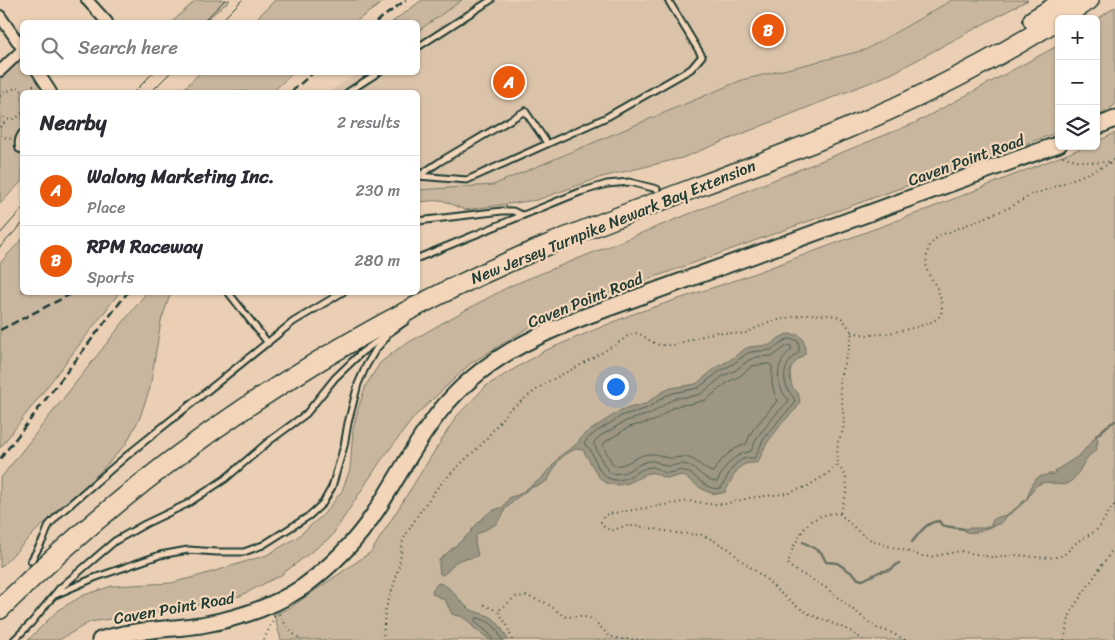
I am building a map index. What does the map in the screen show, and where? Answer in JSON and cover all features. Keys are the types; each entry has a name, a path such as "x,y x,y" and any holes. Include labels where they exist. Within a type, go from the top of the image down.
{"highway":[{"name":"New Jersey Turnpike Newark Bay Extension","path":"420,290 518,244 816,128 884,99 976,54 1066,0"},
{"name":"New Jersey Turnpike Newark Bay Extension","path":"1065,15 1089,0"},
{"name":"New Jersey Turnpike Newark Bay Extension","path":"0,609 90,525 160,468 221,423 288,378 378,326 451,288 546,246 862,122 962,75 1055,21"},
{"name":"New Jersey Turnpike Newark Bay Extension","path":"0,591 86,512 171,444 221,408 306,353 410,295"}],"street":[{"path":"86,0 106,20"},
{"path":"0,16 20,46"},
{"path":"0,71 20,51"},
{"path":"37,78 49,90"},
{"path":"1100,125 1115,119"},
{"name":"Caven Point Road","path":"100,640 131,632 200,625 236,617 273,603 301,588 330,566 373,516 424,434 441,410 463,386 487,366 552,329 1055,146"}],"lane":[{"path":"420,46 491,0"},
{"path":"420,176 467,180 607,117 691,69 702,56 668,0"},
{"path":"351,90 374,75"},
{"path":"420,175 525,111 547,144"},
{"path":"20,136 17,144 20,149"},
{"path":"420,257 580,192 607,184 629,182 657,190"},
{"path":"420,221 502,211 513,211 522,215"},
{"path":"420,311 451,288"},
{"path":"230,295 268,343"},
{"path":"31,561 49,525 60,513 130,453 293,322 338,295"},
{"path":"14,640 59,589 115,541 187,504 224,479 268,442 306,414 335,378 362,352 412,317"},
{"path":"52,597 94,578 160,555 188,550 244,552 263,545 309,516 322,503 332,487 344,446 358,384 376,349 389,334"}],"path":[{"path":"26,90 37,78"},
{"path":"0,96 5,92 19,88 22,90"},
{"path":"0,114 7,120"},
{"path":"0,127 7,120 20,115"},
{"path":"0,136 12,139"},
{"path":"1057,150 1060,155 1072,159 1088,162 1111,162"},
{"path":"384,640 385,611 399,566 403,540 419,513 437,488 483,443 508,411 547,382 635,333 660,345 673,345 717,332 744,334 769,322 807,314 841,317 852,332 868,335 910,329 937,319 941,314 939,294 928,272 926,262 928,248 933,241 939,236 1011,207 1031,195 1049,190 1105,166 1115,159"},
{"path":"840,514 847,489 847,481 844,472 838,465 837,455 844,419 840,376 849,349 852,332"},
{"path":"838,465 808,486 789,493 749,498 726,504 679,502 647,509 608,514 604,516 602,522 604,527 610,530 631,525 681,534 701,535 709,538 730,550 798,607 814,616 849,630 863,640"},
{"path":"905,640 890,632 876,628 825,587 789,566 788,563 793,548 803,530 811,521 832,513 840,514 869,539 922,556 931,557 960,551 991,557 1018,554 1046,558 1064,554 1078,541 1094,532 1099,528 1115,504"},
{"path":"1064,640 1073,608 1115,546"},
{"path":"498,611 515,597 526,596 544,602 567,617 580,616 593,619 609,636 620,639 644,640"},
{"path":"484,605 498,611 507,625 512,640"},
{"path":"264,640 277,611 287,627 302,640"}],"shaded area":[{"path":"196,0 230,0 206,20 174,20"},
{"path":"275,0 386,0 358,20 255,20"},
{"path":"422,0 462,0 420,30 420,20 395,20"},
{"path":"462,0 952,0 865,50 742,80 493,185 420,190 420,90 332,90 355,75 420,75 420,30"},
{"path":"952,0 1028,0 891,74 682,158 602,177 537,200 465,210 442,200 420,202 420,190 493,185 742,80 865,50"},
{"path":"1115,7 1115,105 1100,115 1100,60 1100,17"},
{"path":"1055,47 1055,133 547,316 470,364 415,416 380,462 331,537 281,575 240,596 190,607 90,622 59,640 28,640 58,610 84,595 112,586 171,583 202,575 267,555 296,538 323,515 342,491 350,469 353,430 366,385 380,363 399,348 510,286 915,123"},
{"path":"20,56 20,75 41,75 53,90 20,90 20,183 0,204 0,74"},
{"path":"198,75 291,75 274,90 182,90"},
{"path":"1115,133 1115,640 281,640 274,615 291,607 371,552 456,417 486,386 544,351 630,315 739,279 923,211 1077,150 1100,150 1100,140"},
{"path":"20,241 20,295 117,295 0,448 0,263"},
{"path":"145,295 171,295 161,321 150,388 140,417 126,444 101,471 34,533 0,568 0,479"}],"water":[{"path":"787,334 799,335 804,343 805,354 793,365 790,371 792,387 798,393 800,401 797,408 767,443 758,462 742,465 725,492 719,494 708,492 682,475 667,478 651,473 645,474 626,484 616,485 607,483 599,477 583,450 576,449 567,453 558,461 548,480 530,488 514,500 505,509 496,524 476,535 475,543 478,555 456,562 445,574 440,574 439,560 469,534 486,515 503,507 510,497 518,495 542,478 560,456 578,443 583,435 621,410 645,404 671,388 696,384 743,350 749,347 770,345"},
{"path":"1096,436 1098,440 1097,450 1085,460 1076,476 1070,482 1063,485 1046,482 1039,484 1025,502 999,524 979,531 966,532 964,529 985,528 991,525 995,518 1006,515 1016,508 1027,498 1036,479 1041,476 1054,474 1056,470 1080,455"},
{"path":"438,583 447,586 470,609 495,620 508,640 490,640 461,616 452,614 445,600 433,594 432,590"}],"waterway":[{"path":"1096,436 1115,421"},
{"path":"912,542 930,523 939,521 945,526 964,529"},
{"path":"803,542 821,552 826,562 837,563 858,579 863,580 879,572 890,570 899,563"}],"tram line":[{"path":"205,20 225,0"},
{"path":"222,20 242,0"},
{"path":"136,90 151,75"},
{"path":"153,90 168,75"},
{"path":"0,234 20,211"},
{"path":"0,247 20,226"}],"railway":[{"path":"379,20 406,0"},
{"path":"293,90 311,75"},
{"path":"0,330 69,295"},
{"path":"0,459 126,295"}],"place":[{"name":"RPM Raceway","path":"768,30"},
{"name":"Walong Marketing Inc.","path":"509,82"}]}
